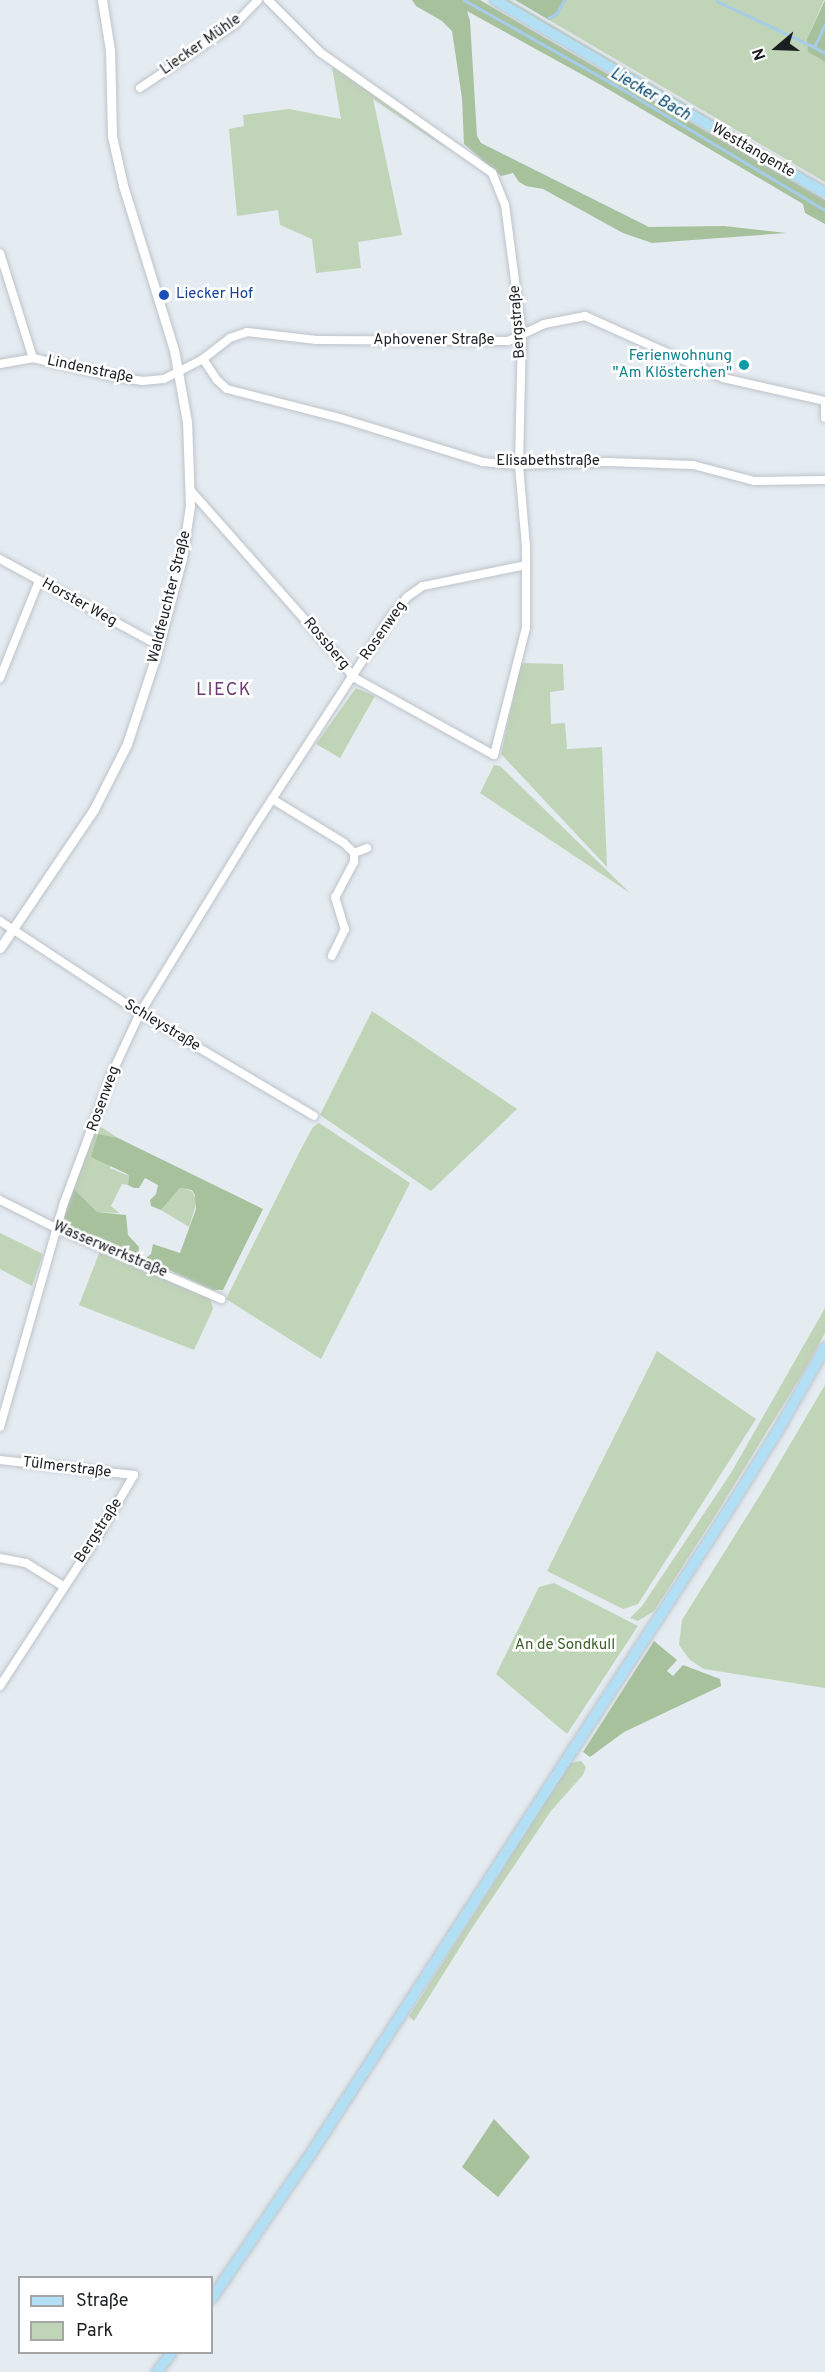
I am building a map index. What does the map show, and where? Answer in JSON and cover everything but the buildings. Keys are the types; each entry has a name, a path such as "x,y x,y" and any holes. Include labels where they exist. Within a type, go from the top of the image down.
{"main road":[{"name":"Westtangente","path":"495,0 825,193"},
{"path":"213,2297 312,2152 718,1527 777,1432 825,1348"},
{"path":"157,2372 170,2354"}],"street":[{"name":"Waldfeuchter Straße","path":"0,948 94,809 113,775 138,712 182,558 191,491 187,422 179,372 168,324 114,150 110,50 102,0"},
{"name":"Liecker Mühle","path":"140,88 235,24 258,0"},
{"name":"Bergstraße","path":"268,0 320,52 492,173 505,205 522,334 519,465 526,565 526,628 494,755"},
{"path":"0,254 33,358"},
{"name":"Aphovener Straße","path":"179,372 203,359 230,338 247,332 316,340 508,341 553,322 585,316 723,378 825,401"},
{"name":"Lindenstraße","path":"0,364 33,358 141,381 164,379 179,372"},
{"name":"Elisabethstraße","path":"203,359 227,389 351,421 483,462 519,465 607,462 674,464 693,465 759,481 825,480"},
{"path":"825,401 825,418"},
{"name":"Rossberg","path":"191,491 338,657 353,677 494,755"},
{"name":"Horster Weg","path":"0,559 158,645"},
{"name":"Rosenweg","path":"0,1427 56,1228 112,1074 140,1013 272,799 391,617 418,588 526,565"},
{"path":"0,678 39,581"},
{"path":"272,799 344,843 354,853 354,862 335,897 345,929 332,956"},
{"path":"354,853 367,848"},
{"name":"Schleystraße","path":"0,921 140,1013 314,1116"},
{"name":"Wasserwerkstraße","path":"0,1200 56,1228 221,1299"},
{"name":"Tülmerstraße","path":"0,1460 134,1475"},
{"name":"Bergstraße","path":"0,1686 63,1586 101,1531 134,1475"},
{"path":"0,1558 26,1563 63,1586"}],"green space":[{"path":"412,0 480,0 825,200 825,224 805,213 803,204 601,85 467,11 470,21 477,136 481,143 649,227 724,226 786,233 652,243 623,233 543,189 526,186 519,182 513,173 501,176 464,144 462,98 452,31 442,21 416,6"},
{"path":"504,0 509,0 825,186 825,189"},
{"path":"515,0 565,0 558,16 549,20"},
{"path":"565,0 824,0 807,39 816,57 825,62 825,182 549,20 558,16"},
{"path":"825,0 825,62 808,52 807,39"},
{"path":"332,67 378,94 450,151 373,99 402,235 358,242 361,268 316,273 312,239 280,225 278,210 237,216 229,129 244,126 243,115 289,109 341,119"},
{"path":"521,663 563,664 564,690 550,692 551,724 565,723 567,749 602,747 607,867 501,754"},
{"path":"356,688 375,696 340,758 316,744"},
{"path":"494,765 500,766 630,893 480,793"},
{"path":"372,1011 517,1109 431,1191 320,1115"},
{"path":"319,1123 410,1183 321,1359 226,1299 301,1149 313,1127"},
{"path":"98,1125 118,1138 108,1138 110,1168 129,1176 128,1185 122,1184 111,1206 119,1213 97,1212 73,1188"},
{"path":"98,1134 118,1138 263,1209 223,1290 213,1290 145,1259 151,1254 153,1244 180,1253 196,1209 195,1195 192,1190 180,1188 161,1210 151,1206 150,1200 156,1194 158,1185 145,1178 139,1188 134,1188 128,1185 129,1176 127,1174 91,1157"},
{"path":"73,1188 97,1212 126,1215 128,1235 139,1247 138,1257 67,1230 63,1220"},
{"path":"180,1188 192,1191 197,1201 189,1227 161,1210"},
{"path":"0,1233 43,1254 32,1286 0,1269"},
{"path":"100,1251 210,1298 213,1309 194,1350 79,1305"},
{"path":"825,1308 825,1333 715,1516 654,1611 638,1621 630,1618 642,1606 731,1473"},
{"path":"657,1351 756,1419 638,1604 623,1609 547,1571"},
{"path":"825,1385 825,1688 704,1669 690,1660 679,1645 682,1620 762,1492"},
{"name":"An de Sondkull","path":"554,1583 638,1626 567,1734 496,1674 539,1587"},
{"path":"654,1641 677,1660 667,1671 673,1676 683,1665 720,1679 721,1686 624,1732 590,1757 583,1752"},
{"path":"581,1761 586,1767 583,1775 551,1811 472,1928 414,2021 409,2016 570,1763"},
{"path":"494,2119 530,2157 498,2197 462,2167"}],"waterway":[{"name":"Liecker Bach","path":"464,0 615,85 825,210"},
{"path":"548,18 556,14 564,0"},
{"path":"717,1 814,47 825,24"},
{"path":"814,47 825,53"}],"place":[{"name":"Liecker Hof","path":"164,295"},
{"name":"Ferienwohnung \"Am Klösterchen\"","path":"744,365"}],"district":[{"name":"LIECK","path":"224,691"}]}
